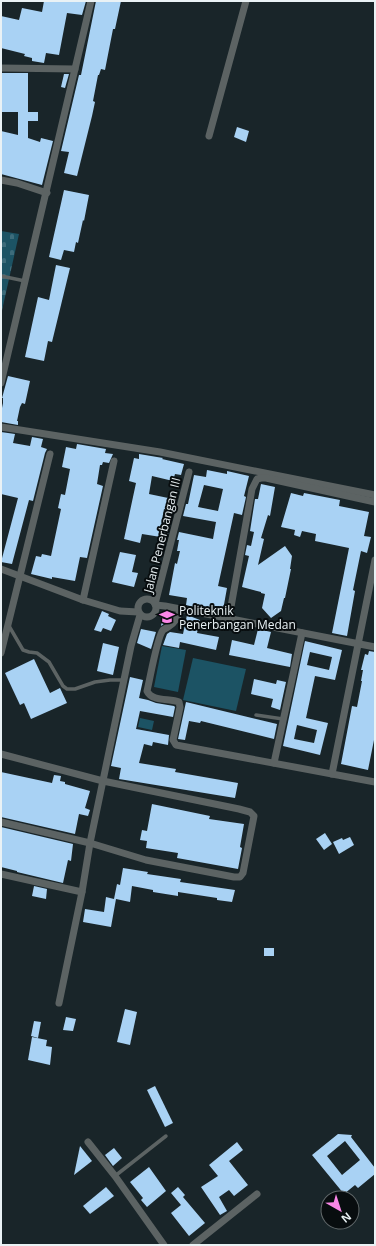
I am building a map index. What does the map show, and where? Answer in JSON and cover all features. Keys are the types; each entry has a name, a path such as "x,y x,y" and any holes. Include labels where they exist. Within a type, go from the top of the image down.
{"street":[{"path":"1,383 47,193 91,1"},
{"path":"210,136 246,1"},
{"path":"1,68 76,69"},
{"path":"1,180 17,183 47,193"},
{"path":"1,427 160,452 375,495"},
{"path":"1,653 50,454"},
{"path":"83,600 114,461"},
{"name":"Jalan Penerbangan III","path":"156,605 189,472"},
{"path":"229,618 252,489 257,479 266,478 375,502"},
{"path":"332,774 357,643 375,560"},
{"path":"1,570 83,600 120,610 139,613 146,617 151,616 155,611 156,605"},
{"path":"59,1003 82,892 90,843 139,613 138,606 142,600 149,599 156,605 375,647"},
{"path":"180,609 176,620 163,630 161,634 147,691 148,694 154,697 179,702 180,707 173,734 174,743 176,745 375,782"},
{"path":"274,763 302,633"},
{"path":"1,754 103,781 250,812 254,816 243,873 240,877 234,878 146,860 90,843 1,822"},
{"path":"1,874 82,892"},
{"path":"88,1142 115,1176 164,1245"},
{"path":"192,1245 257,1194"}],"lane":[{"path":"1,276 25,281"},
{"path":"8,625 24,650 29,652 37,652 46,659 63,686 67,689 75,689 102,681 124,680"},
{"path":"256,714 284,720"},
{"path":"115,1176 166,1136"}],"green space":[{"path":"1,231 19,234 1,315"},
{"path":"162,646 186,650 178,692 154,687"},
{"path":"193,658 246,669 236,711 183,700"},
{"path":"140,718 154,721 152,730 138,727"}],"building":[{"path":"44,1 86,1 82,15 67,13 59,55 46,53 44,63 32,61 32,58 24,56 25,54 1,48 1,16 19,20 22,8 42,12"},
{"path":"96,1 121,1 115,29 113,29 105,70 101,69 98,75 93,101 95,102 77,176 64,173 69,152 61,151 79,75 81,75"},
{"path":"1,73 28,73 28,112 38,112 38,121 28,121 28,138 40,142 41,138 53,141 42,185 1,174 1,131 18,135 18,112 1,112"},
{"path":"64,74 69,74 65,88 61,87"},
{"path":"237,127 249,131 246,142 234,137"},
{"path":"64,190 89,195 78,243 76,242 74,252 64,250 61,260 49,257"},
{"path":"56,265 70,268 52,342 48,341 44,361 25,357 38,297 49,300"},
{"path":"8,376 30,381 25,404 22,403 20,407 17,421 18,425 1,422 3,403 2,398"},
{"path":"1,432 15,434 13,443 30,446 32,437 43,439 41,447 47,449 33,501 29,500 12,564 1,562 18,498 1,494"},
{"path":"77,444 106,449 105,453 113,454 109,463 103,462 102,465 100,465 97,484 103,486 87,558 80,557 75,581 52,577 52,579 31,574 36,556 41,557 42,554 51,556 61,509 58,508 61,494 65,495 70,469 62,467 66,447 76,449"},
{"path":"139,454 163,458 162,459 184,464 181,475 175,474 173,481 152,476 149,494 173,499 173,501 176,502 174,511 164,509 161,526 168,528 169,530 167,538 142,534 140,543 124,539 136,483 129,481 134,458 139,459"},
{"path":"207,470 227,474 227,471 249,476 244,496 246,497 242,515 234,513 218,586 227,588 223,610 196,605 196,607 186,605 187,598 169,595 175,563 177,564 180,551 177,551 179,532 213,539 216,522 183,516 186,504 188,504 194,475 206,477","holes":["204,485 223,489 218,511 198,507"]},
{"path":"261,484 275,487 270,516 268,515 261,538 264,539 258,565 285,546 292,556 291,569 281,611 271,618 262,608 265,594 242,587 249,556 245,555 247,545 251,546 254,532 250,531 255,499 258,499"},
{"path":"291,493 303,496 304,493 340,500 339,506 369,512 364,536 371,537 367,553 361,551 353,590 355,591 347,636 332,633 349,548 315,541 316,534 302,531 300,537 294,535 295,530 281,527"},
{"path":"120,552 136,555 132,572 138,573 134,587 112,582"},
{"path":"102,611 109,614 108,616 116,620 111,631 103,628 101,632 94,630"},
{"name":"Politeknik Penerbangan Medan","path":"164,611 172,613 170,619 161,626"},
{"path":"187,615 200,620 197,633 219,637 216,650 180,642 179,648 163,645 167,634 170,632 183,634"},
{"path":"141,629 156,632 151,649 137,643"},
{"path":"258,629 271,632 267,648 292,654 290,667 229,655 232,640 254,645"},
{"path":"305,641 342,650 335,680 315,676 306,718 328,723 320,755 283,746","holes":["310,652 332,657 329,670 307,665","297,725 317,730 314,743 294,739"]},
{"path":"103,643 119,647 113,675 97,671"},
{"path":"369,651 375,652 375,735 368,770 341,764 352,706 357,707 362,681 363,670 361,670 365,654 368,655"},
{"path":"34,659 50,693 60,688 67,703 31,719 24,703 20,705 5,673"},
{"path":"130,677 143,680 139,698 175,707 173,717 140,711 136,729 169,735 168,745 153,742 152,746 144,744 139,763 176,769 175,772 238,783 235,798 119,779 121,768 111,766"},
{"path":"254,679 276,684 277,680 286,682 280,710 271,707 273,699 251,694"},
{"path":"186,702 277,724 274,739 201,721 200,723 189,721 185,740 178,739"},
{"path":"1,772 52,783 54,775 61,776 60,781 65,782 65,784 90,791 85,808 90,810 88,816 79,814 75,834 1,817"},
{"path":"152,804 210,816 209,819 244,824 238,869 177,858 178,853 146,848 147,841 140,840 142,830 147,831"},
{"path":"1,827 73,844 71,861 68,860 63,883 1,867"},
{"path":"325,833 332,844 324,850 316,839"},
{"path":"350,837 354,845 339,854 333,842 342,838 343,840"},
{"path":"123,868 148,872 147,874 181,879 180,882 235,890 232,902 217,900 217,898 178,892 178,896 153,892 153,890 132,886 130,902 116,899 111,927 83,922 85,909 104,912 106,897 114,899 117,884 120,885"},
{"path":"34,886 47,889 46,899 32,896"},
{"path":"264,948 274,948 274,956 264,956"},
{"path":"125,1009 137,1012 130,1045 117,1042"},
{"path":"66,1017 76,1019 73,1031 63,1030"},
{"path":"34,1021 41,1022 38,1038 31,1036"},
{"path":"32,1037 47,1040 46,1046 52,1047 50,1065 28,1060"},
{"path":"155,1086 173,1123 165,1127 147,1090"},
{"path":"338,1134 352,1135 351,1137 375,1168 375,1174 358,1188 355,1185 349,1190 341,1190 312,1155","holes":["345,1141 360,1160 342,1175 327,1156"]},
{"path":"237,1142 243,1150 229,1161 248,1185 234,1196 229,1190 219,1197 227,1211 220,1215 201,1187 218,1176 209,1165"},
{"path":"80,1146 92,1161 74,1175"},
{"path":"114,1148 122,1158 113,1166 105,1155"},
{"path":"149,1167 166,1191 147,1207 141,1200 143,1198 130,1182"},
{"path":"106,1187 114,1196 90,1214 83,1206"},
{"path":"178,1187 185,1195 183,1197 205,1223 189,1236 171,1213 181,1205 171,1193"}],"place":[{"name":"Politeknik Penerbangan Medan","path":"167,617"}]}
